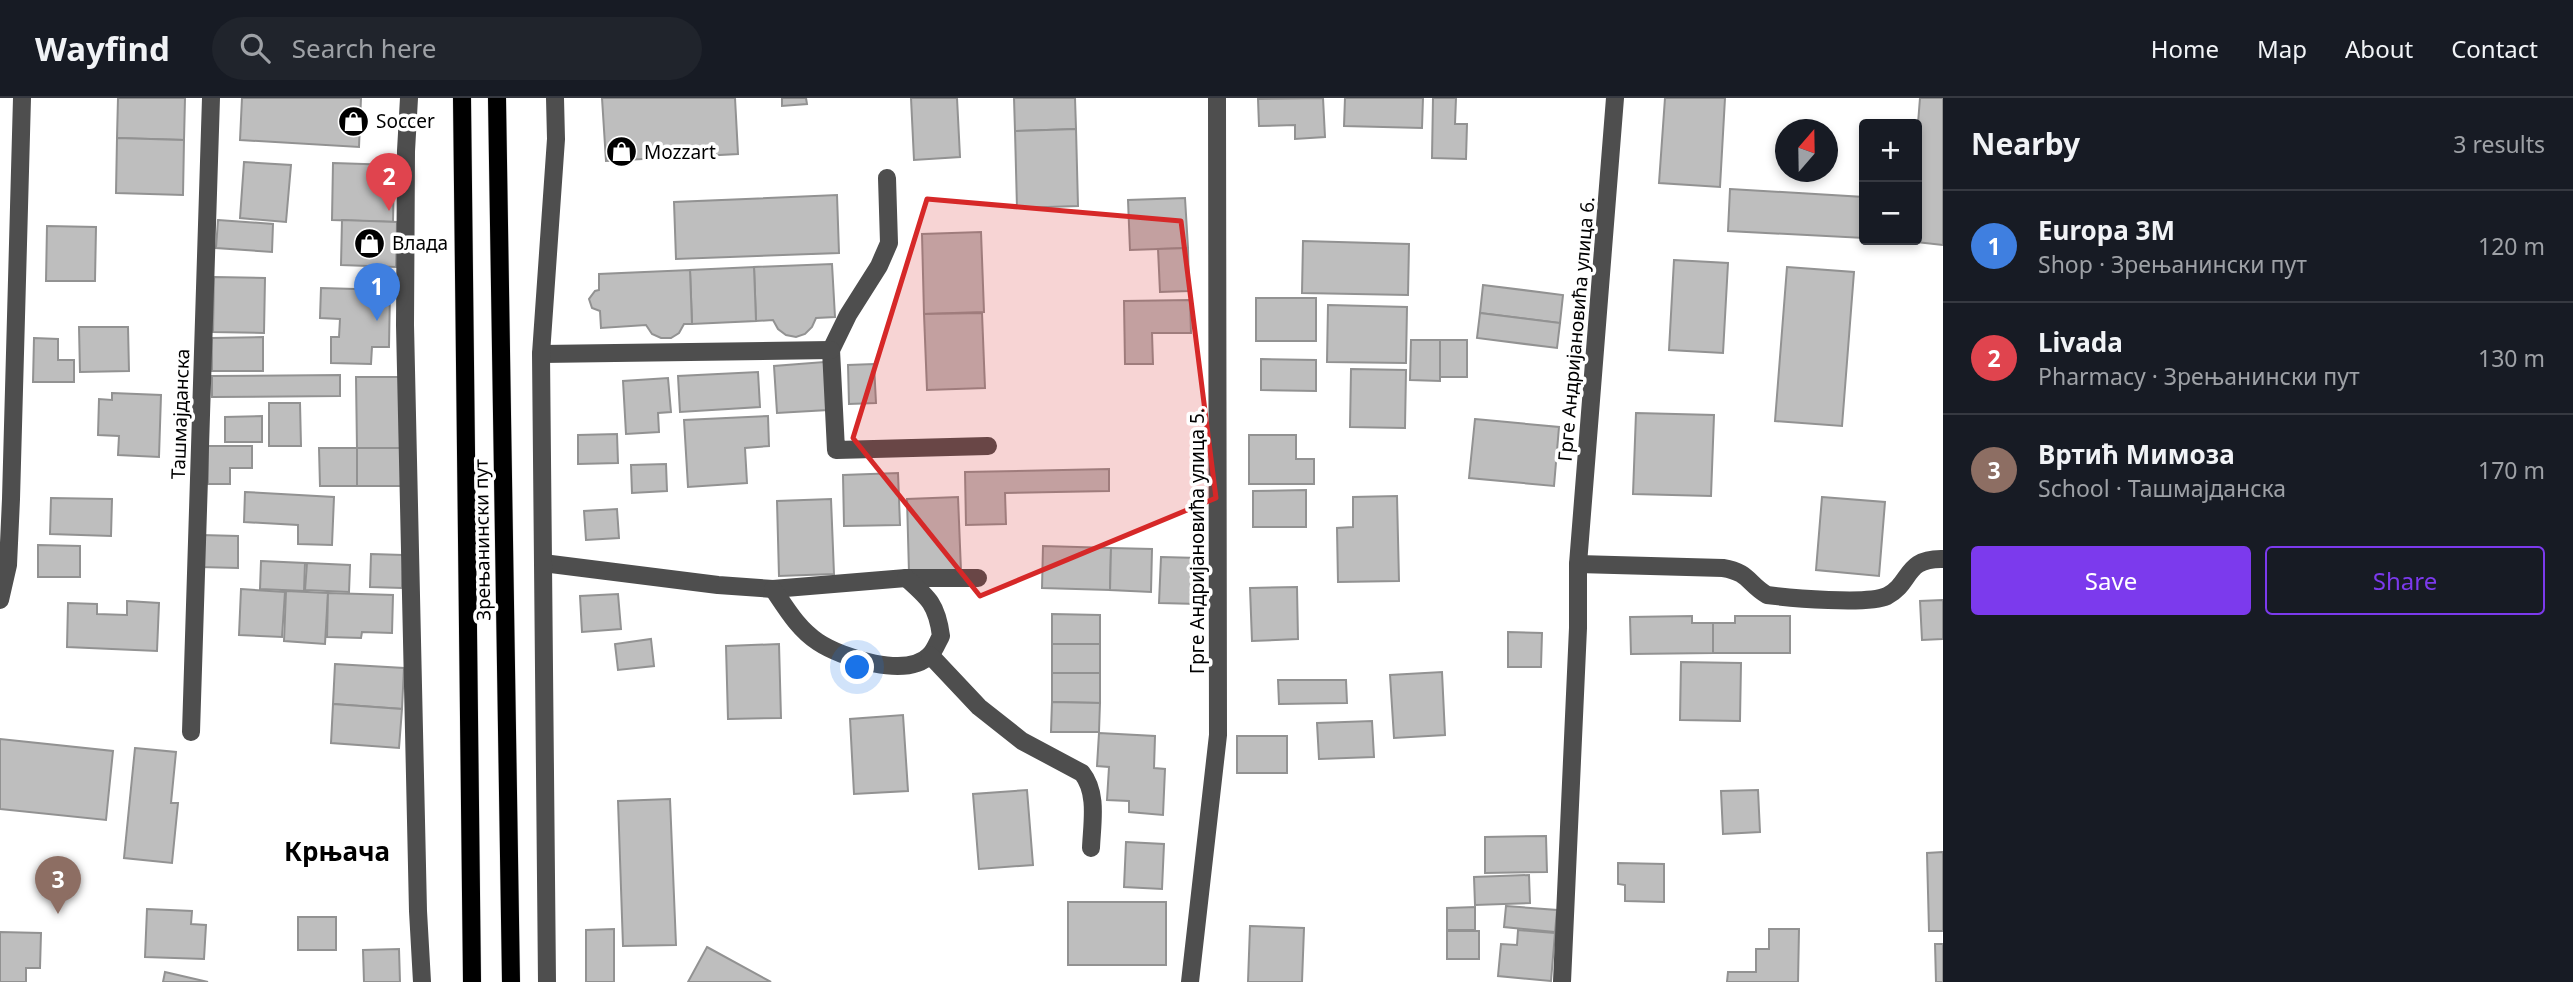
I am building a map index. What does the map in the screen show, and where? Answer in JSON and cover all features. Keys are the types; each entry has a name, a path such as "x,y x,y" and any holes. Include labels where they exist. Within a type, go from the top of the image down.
{"main road":[{"name":"Зрењанински пут","path":"462,98 472,982"},
{"name":"Зрењанински пут","path":"497,98 511,982"}],"street":[{"path":"0,600 8,565 6,417 9,227 22,98"},
{"name":"Ташмајданска","path":"191,732 211,98"},
{"path":"410,98 406,151 405,325 418,911 422,982"},
{"path":"547,982 541,354 556,139 555,98"},
{"name":"Грге Андријановића улица 5.","path":"1190,982 1218,735 1217,98"},
{"name":"Грге Андријановића улица 6.","path":"1562,982 1578,628 1578,564 1615,98"},
{"path":"887,178 889,243 866,290 848,315 831,349 836,450 988,446"},
{"path":"541,354 831,349"},
{"path":"1578,564 1723,568 1746,576 1767,596 1866,600 1887,596 1916,565 1925,560 1943,559"},
{"path":"543,564 773,589 906,578 978,578"},
{"path":"773,589 798,625 817,642 867,662 898,666 917,663 930,654 941,636 935,607 927,596 906,578"},
{"path":"930,654 979,707 1022,741 1082,773 1088,781 1092,796 1091,848"}],"highlighted area":[{"path":"927,199 1181,221 1216,498 980,596 853,438"}],"building":[{"path":"118,98 185,98 184,140 117,138"},
{"path":"242,98 361,98 359,147 240,140"},
{"path":"602,98 735,98 738,154 606,161"},
{"path":"782,98 806,98 807,104 782,106"},
{"path":"911,98 957,98 960,157 914,160"},
{"path":"1014,98 1075,98 1076,129 1015,131"},
{"path":"1323,98 1325,137 1295,139 1295,125 1259,126 1258,99"},
{"path":"1345,98 1423,98 1422,128 1344,126"},
{"path":"1433,98 1456,98 1455,124 1467,124 1466,159 1432,158"},
{"path":"1665,98 1725,98 1720,187 1659,183"},
{"path":"1920,98 1943,98 1943,245 1922,243 1922,119 1918,119"},
{"path":"1076,129 1078,206 1017,208 1015,131"},
{"path":"117,138 184,140 183,195 116,193"},
{"path":"244,162 291,165 286,222 240,218"},
{"path":"333,163 394,165 393,222 332,220"},
{"path":"1730,189 1859,197 1859,238 1728,231"},
{"path":"837,195 839,253 676,259 674,202"},
{"path":"1185,198 1188,248 1130,250 1128,200"},
{"path":"218,220 273,224 272,252 216,248"},
{"name":"Влада","path":"342,220 397,222 396,267 341,265"},
{"path":"47,226 96,227 95,281 46,281"},
{"path":"981,232 984,312 924,314 922,234"},
{"path":"1303,241 1409,244 1408,295 1302,293"},
{"path":"1188,248 1189,291 1160,292 1158,249"},
{"path":"1674,260 1728,263 1723,353 1669,350"},
{"path":"832,264 835,317 816,318 805,334 796,337 786,335 778,329 773,320 756,321 754,267"},
{"path":"754,267 756,321 692,324 690,270"},
{"path":"1787,267 1854,272 1842,426 1775,421"},
{"path":"690,270 692,324 684,324 679,333 671,338 661,338 652,334 646,325 601,328 600,311 592,308 589,299 599,290 599,274"},
{"path":"214,277 265,278 264,333 213,332"},
{"path":"1483,285 1563,295 1560,323 1480,313"},
{"path":"321,288 390,290 389,347 372,347 371,364 331,363 331,337 339,337 340,319 320,318"},
{"path":"1256,298 1316,298 1316,341 1256,341"},
{"path":"1190,300 1191,333 1152,333 1153,364 1125,364 1124,301"},
{"path":"1328,305 1407,307 1406,363 1327,362"},
{"path":"982,313 985,388 927,390 924,314"},
{"path":"1480,313 1560,323 1557,348 1477,338"},
{"path":"79,327 128,327 129,371 80,372"},
{"path":"263,337 263,371 212,371 212,338"},
{"path":"34,338 58,339 58,360 74,360 74,382 33,382"},
{"path":"1411,340 1440,340 1440,381 1410,380"},
{"path":"1440,340 1467,340 1467,377 1440,377"},
{"path":"1261,359 1316,360 1316,391 1261,390"},
{"path":"824,362 828,410 777,413 774,366"},
{"path":"874,364 876,403 849,404 848,365"},
{"path":"1351,369 1406,370 1405,428 1350,427"},
{"path":"758,372 760,407 680,412 678,376"},
{"path":"340,375 340,396 212,397 212,376"},
{"path":"356,377 400,377 401,448 357,448"},
{"path":"668,378 671,412 658,413 659,432 626,434 623,381"},
{"path":"112,393 161,395 159,457 118,455 119,436 98,435 99,399 112,400"},
{"path":"269,403 300,403 301,446 269,446"},
{"path":"1636,413 1714,415 1711,496 1633,494"},
{"path":"262,416 262,442 225,442 225,417"},
{"path":"768,416 769,446 745,448 747,483 688,487 684,420"},
{"path":"1475,419 1559,427 1554,486 1469,478"},
{"path":"617,434 618,463 578,464 578,435"},
{"path":"1249,435 1296,435 1296,459 1314,459 1314,484 1249,484"},
{"path":"208,446 252,446 252,468 230,468 230,484 208,484"},
{"path":"319,448 357,448 357,486 320,486"},
{"path":"357,448 401,448 401,486 357,486"},
{"path":"666,464 667,491 632,493 631,465"},
{"path":"1109,469 1109,491 1005,493 1006,524 966,525 965,472"},
{"path":"898,473 900,525 844,526 843,475"},
{"path":"1306,490 1306,527 1253,527 1253,491"},
{"path":"245,492 334,497 332,545 298,544 298,525 244,522"},
{"path":"1397,496 1399,581 1338,582 1337,528 1353,527 1353,497"},
{"path":"958,497 961,571 909,573 907,499"},
{"path":"1822,497 1885,502 1879,576 1816,570"},
{"path":"51,498 112,499 111,536 50,534"},
{"path":"831,499 834,574 779,576 777,501"},
{"path":"617,509 619,538 586,540 584,511"},
{"path":"201,535 238,536 238,568 200,567"},
{"path":"38,545 80,546 80,577 38,577"},
{"path":"1043,546 1111,548 1110,590 1042,588"},
{"path":"1111,548 1152,549 1151,592 1110,590"},
{"path":"371,554 403,555 402,588 370,587"},
{"path":"1161,557 1199,558 1198,604 1159,603"},
{"path":"261,561 305,563 304,591 260,589"},
{"path":"307,563 350,565 349,592 305,590"},
{"path":"1297,587 1298,639 1252,641 1250,588"},
{"path":"241,589 285,592 282,637 239,635"},
{"path":"286,591 328,593 325,644 284,641"},
{"path":"328,593 393,595 392,633 362,632 361,638 327,637"},
{"path":"618,594 621,629 582,632 580,596"},
{"path":"1943,600 1943,639 1922,640 1920,601"},
{"path":"127,601 159,603 157,651 67,647 68,603 97,604 97,614 127,615"},
{"path":"1052,614 1100,615 1100,644 1052,644"},
{"path":"1692,616 1692,623 1713,623 1713,653 1631,654 1630,617"},
{"path":"1735,616 1790,616 1790,653 1713,653 1713,623 1735,623"},
{"path":"1508,632 1542,633 1541,667 1508,667"},
{"path":"651,639 654,666 618,670 615,644"},
{"path":"779,644 781,718 728,719 726,646"},
{"path":"1052,644 1100,644 1100,673 1052,673"},
{"path":"1681,662 1741,663 1740,721 1680,720"},
{"path":"335,664 404,668 402,709 333,704"},
{"path":"1442,672 1445,735 1394,738 1390,675"},
{"path":"1052,673 1100,673 1100,703 1052,702"},
{"path":"1278,680 1346,680 1347,703 1279,704"},
{"path":"1052,702 1100,703 1099,732 1051,732"},
{"path":"333,704 402,709 399,748 331,743"},
{"path":"903,715 908,791 854,794 850,719"},
{"path":"1372,721 1374,757 1319,759 1317,723"},
{"path":"1099,733 1155,736 1154,768 1165,769 1163,815 1129,812 1129,801 1107,800 1109,767 1097,766"},
{"path":"1237,736 1287,736 1287,773 1237,773"},
{"path":"0,739 113,751 106,820 0,809"},
{"path":"135,748 176,752 171,803 178,803 172,863 124,858"},
{"path":"1027,790 1033,865 979,869 973,794"},
{"path":"1758,790 1760,832 1723,834 1721,791"},
{"path":"670,799 676,945 623,946 618,801"},
{"path":"1546,836 1547,872 1485,873 1485,837"},
{"path":"1126,842 1164,844 1162,889 1124,887"},
{"path":"1943,852 1943,931 1929,931 1927,853"},
{"path":"1618,863 1664,864 1664,902 1625,901 1625,885 1618,884"},
{"path":"1529,875 1530,903 1475,905 1474,877"},
{"path":"1068,902 1166,902 1166,965 1068,965"},
{"path":"1506,906 1557,910 1555,932 1504,927"},
{"path":"1475,907 1475,930 1447,930 1447,908"},
{"path":"147,909 192,911 191,924 206,925 204,959 145,957"},
{"path":"298,917 336,917 336,950 298,950"},
{"path":"1250,926 1304,928 1302,982 1248,982"},
{"path":"614,929 614,982 586,982 586,930"},
{"path":"1769,929 1799,929 1798,982 1727,982 1728,972 1756,972 1756,949 1769,949"},
{"path":"1518,930 1555,933 1551,981 1498,976 1501,944 1517,945"},
{"path":"1447,931 1479,931 1479,959 1447,959"},
{"path":"0,932 41,933 40,968 26,968 26,982 0,982"},
{"path":"1935,944 1943,944 1943,982 1936,982"},
{"path":"707,947 771,982 688,982"},
{"path":"399,949 400,982 364,982 363,950"},
{"path":"165,972 208,982 163,982"}],"place":[{"name":"Soccer","path":"353,121"},
{"name":"Mozzart","path":"621,152"},
{"name":"Livada","path":"389,211"},
{"name":"Влада","path":"369,243"},
{"name":"Europa 3M","path":"377,321"},
{"name":"Вртић Мимоза","path":"58,914"}],"district":[{"name":"Крњача","path":"337,852"}]}
